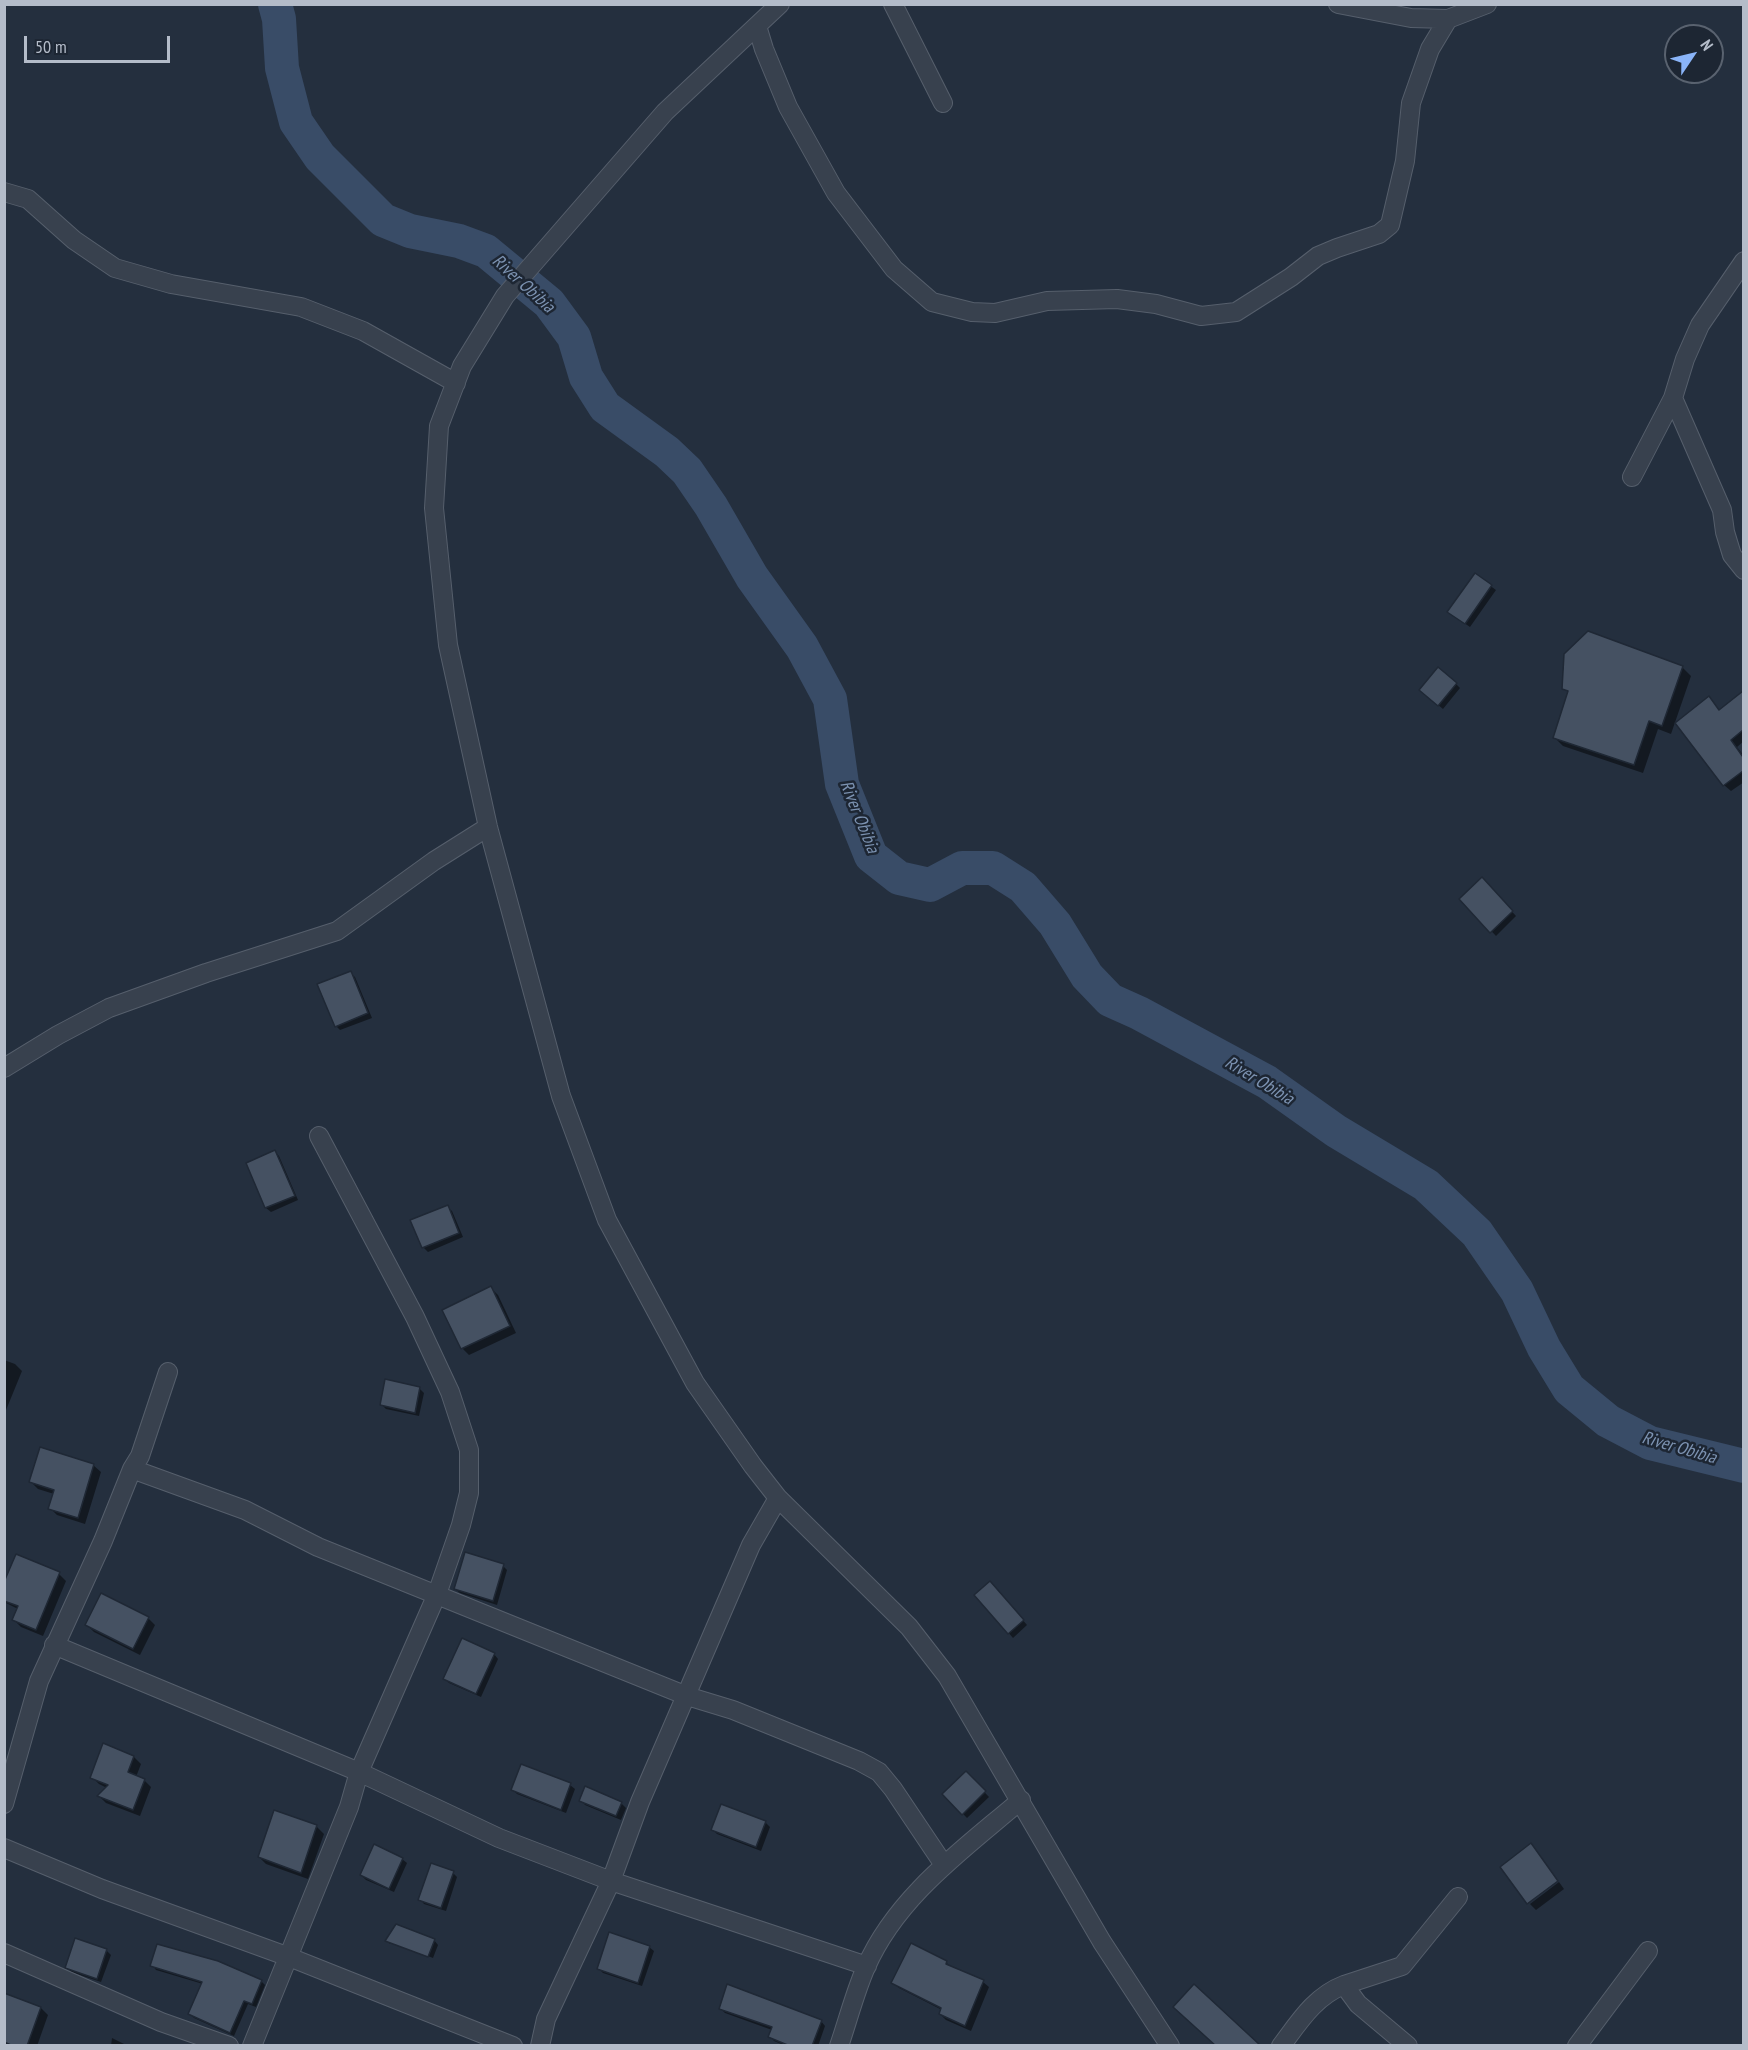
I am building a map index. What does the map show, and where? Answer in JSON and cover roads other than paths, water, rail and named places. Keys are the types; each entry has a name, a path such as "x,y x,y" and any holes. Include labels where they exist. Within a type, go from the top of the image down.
{"street":[{"path":"780,4 665,112 505,296 462,366 439,426 434,508 448,645 488,827 561,1096 607,1220 695,1383 753,1466 778,1498 909,1627 947,1676 1162,2044"},
{"path":"893,4 944,103"},
{"path":"1338,4 1411,18 1448,19 1487,4"},
{"path":"757,26 764,50 788,107 836,193 894,269 932,302 972,312 995,313 1047,301 1117,299 1156,304 1201,316 1236,312 1291,277 1318,256 1379,234 1390,225 1405,161 1411,103 1430,49 1448,19"},
{"path":"4,192 28,199 74,240 114,268 171,284 301,307 363,331 456,383"},
{"path":"1632,477 1673,398 1685,359 1700,324 1743,261"},
{"path":"1673,398 1722,510 1725,532 1732,555 1743,570"},
{"path":"4,1068 58,1035 109,1008 206,972 337,931 434,861 488,827"},
{"path":"252,2046 289,1957 309,1900 349,1807 359,1772 436,1594 461,1525 469,1493 469,1450 450,1392 415,1317 319,1136"},
{"path":"4,1804 12,1745 54,1645 103,1541 132,1469 140,1456 168,1372"},
{"path":"132,1469 245,1510 318,1547 687,1696 754,1718 860,1761 879,1772 893,1789 944,1865"},
{"path":"540,2046 546,2019 611,1881 640,1802 751,1545 778,1498"},
{"path":"54,1645 359,1772 499,1838 611,1881 867,1966"},
{"path":"839,2046 867,1966 896,1916 944,1865 1021,1800"},
{"path":"4,1848 102,1889 289,1957 513,2046"},
{"path":"1281,2046 1313,2005 1332,1989 1402,1966 1458,1897"},
{"path":"1577,2046 1648,1950"},
{"path":"4,1953 161,2022 230,2046"},
{"path":"1344,1985 1358,2004 1408,2046"}],"waterway":[{"name":"River Obibia","path":"275,4 279,19 282,68 296,122 320,157 383,220 410,231 459,241 486,251 549,303 574,337 586,377 605,407 667,452 687,471 711,506 752,577 802,647 830,699 842,784 871,856 899,878 930,885 962,868 993,868 1023,887 1055,924 1087,976 1110,1000 1139,1013 1267,1082 1336,1131 1426,1185 1477,1233 1517,1291 1544,1348 1569,1389 1608,1421 1650,1443 1744,1466"}]}
